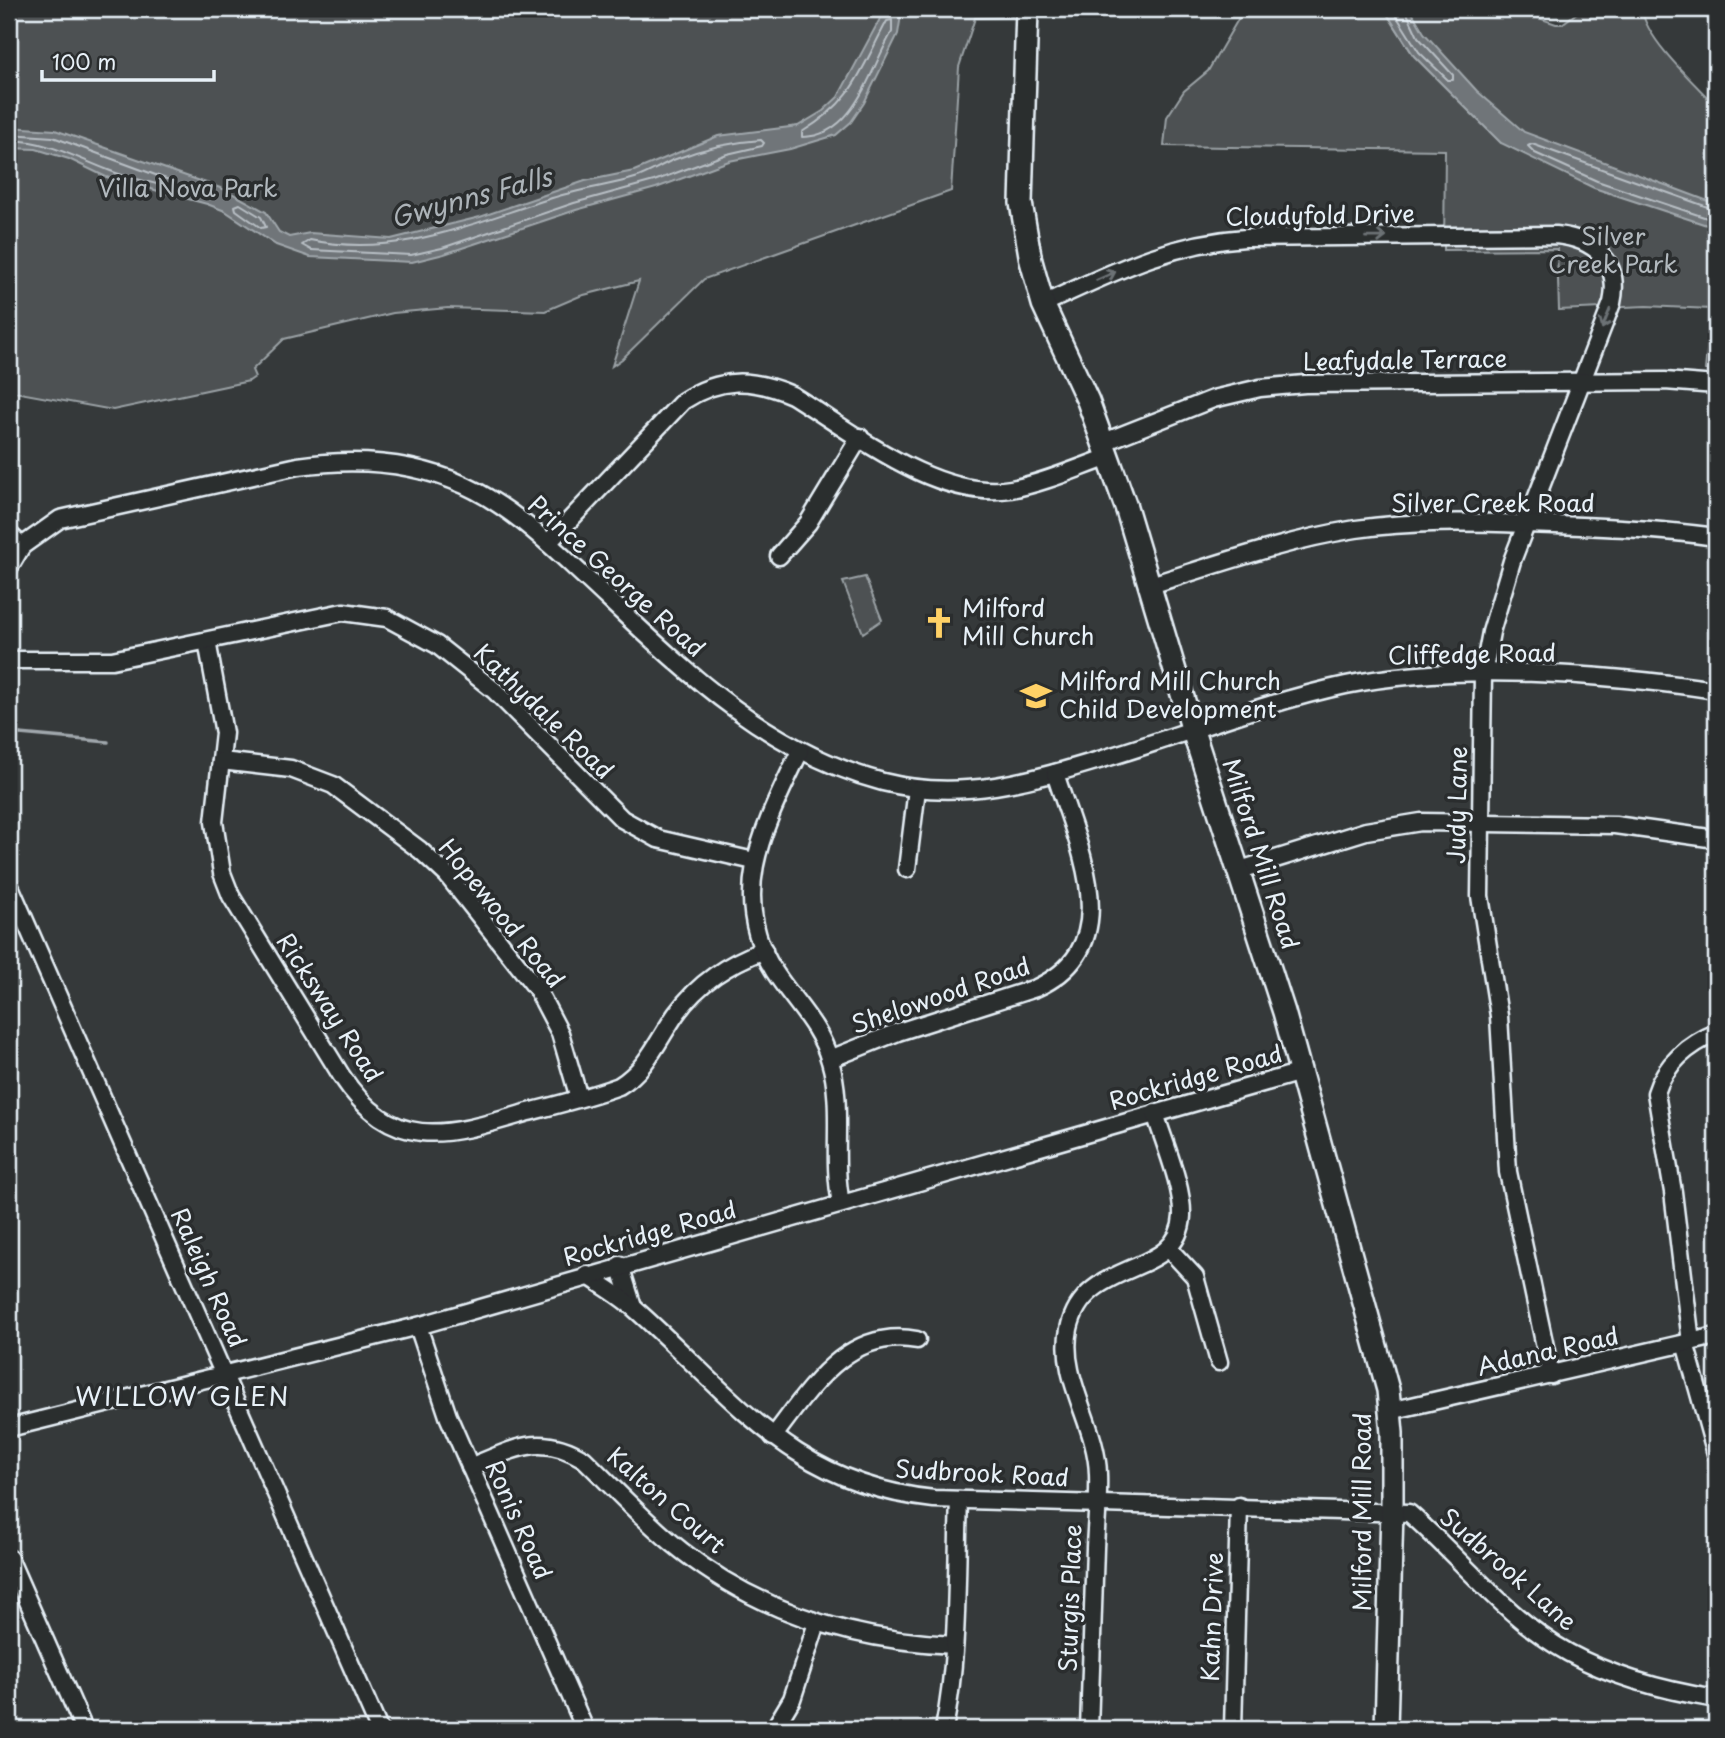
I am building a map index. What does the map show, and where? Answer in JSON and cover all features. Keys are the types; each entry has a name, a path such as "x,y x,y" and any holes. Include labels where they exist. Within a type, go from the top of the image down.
{"main road":[{"name":"Milford Mill Road","path":"1027,9 1021,203 1031,261 1043,304 1106,450 1151,585 1193,731 1301,1072 1382,1366 1390,1411 1392,1510 1386,1729"}],"street":[{"name":"Cloudyfold Drive","path":"1043,304 1160,253 1222,240 1556,235 1582,239 1604,255"},
{"name":"Judy Lane","path":"1551,1375 1508,1172 1499,1016 1480,896 1483,674 1502,591 1615,292 1615,279 1604,255"},
{"name":"Leafydale Terrace","path":"548,543 668,414 691,395 732,381 768,385 792,395 928,476 948,484 988,490 1034,484 1213,399 1260,388 1305,384 1716,385"},
{"path":"779,556 808,523 860,437"},
{"name":"Prince George Road","path":"9,568 22,546 60,519 79,513 298,466 342,461 396,465 430,472 465,485 516,516 697,681 726,704 800,751 865,777 917,789 981,790 1055,774 1193,731"},
{"name":"Silver Creek Road","path":"1151,585 1275,547 1355,529 1432,522 1647,529 1716,537"},
{"path":"9,534 22,546"},
{"name":"Kathydale Road","path":"9,660 112,660 343,612 387,618 437,645 495,691 622,819 658,839 754,861"},
{"name":"Ricksway Road","path":"207,641 223,710 214,822 222,873 232,896 341,1075 353,1093 383,1121 412,1133 448,1134 605,1091 631,1079 641,1070 676,1014 703,982 722,969 764,950"},
{"name":"Cliffedge Road","path":"1193,731 1345,685 1406,676 1483,674 1620,679 1716,690"},
{"path":"800,751 772,811 754,861 752,897 764,950 777,975 814,1024 830,1059 838,1105 835,1145 841,1203"},
{"name":"Hopewood Road","path":"221,761 291,769 333,785 420,850 447,875 537,989 560,1033 579,1098"},
{"name":"Shelowood Road","path":"830,1059 898,1032 1051,982 1074,961 1090,924 1091,897 1055,774"},
{"path":"907,869 917,789"},
{"path":"1237,871 1335,840 1395,825 1480,821 1615,825 1716,839"},
{"name":"Raleigh Road","path":"9,884 379,1729"},
{"path":"1716,1033 1678,1057 1659,1083 1655,1103 1673,1192 1688,1343 1716,1454"},
{"name":"Rockridge Road","path":"9,1428 418,1326 620,1265 1301,1072"},
{"path":"1155,1113 1181,1201 1181,1226 1169,1249 1195,1277 1219,1362"},
{"name":"Sturgis Place","path":"1089,1729 1098,1466 1070,1361 1070,1326 1074,1312 1090,1290 1102,1281 1150,1261 1169,1249"},
{"name":"Sudbrook Road","path":"620,1265 633,1307"},
{"name":"Sudbrook Road","path":"587,1275 633,1307 773,1437 820,1468 869,1487 901,1496 959,1500 1392,1510"},
{"name":"Ronis Road","path":"418,1326 438,1391 585,1729"},
{"name":"Adana Road","path":"1390,1411 1716,1336"},
{"path":"773,1437 819,1378 847,1354 878,1339 917,1340"},
{"name":"Kalton Court","path":"470,1467 529,1444 556,1446 570,1451 584,1459 660,1531 707,1569 763,1601 817,1623 880,1639 954,1645"},
{"path":"944,1729 951,1694 959,1500"},
{"name":"Kahn Drive","path":"1233,1729 1239,1506"},
{"name":"Sudbrook Lane","path":"1392,1510 1409,1513 1501,1601 1568,1652 1626,1676 1716,1699"},
{"path":"9,1558 84,1729"},
{"path":"774,1729 792,1699 817,1623"}],"green space":[{"name":"Villa Nova Park","path":"9,9 1012,9 1012,17 975,18 959,67 951,191 704,279 612,366 639,281 580,296 545,311 448,308 393,313 284,339 252,370 255,377 249,381 113,410 9,391"},
{"name":"Silver Creek Park","path":"1254,9 1384,9 1414,56 1501,143 1522,144 1400,9 1513,9 1562,24 1582,9 1642,9 1645,21 1661,47 1716,106 1716,372 1705,370 1711,309 1646,306 1559,310 1557,249 1444,250 1445,150 1164,146 1167,117 1184,91 1208,71 1240,16"},
{"path":"865,577 882,620 863,633 843,582"}],"water":[{"name":"Gwynns Falls","path":"882,9 902,9 898,34 864,103 851,122 836,135 790,149 729,161 656,188 576,210 412,262 310,257 276,245 225,211 207,204 106,177 69,159 36,149 9,148 9,127 55,130 226,190 266,212 279,232 289,237 310,233 391,239 480,217 585,181 634,171 718,136 798,126 823,111 838,97 881,17"},
{"path":"1384,9 1410,9 1424,33 1477,91 1524,132 1716,204 1716,228 1594,188 1501,143 1414,56"}],"waterway":[{"path":"9,733 108,742"}],"place":[{"name":"Milford Mill Church","path":"939,623"},
{"name":"Milford Mill Church Child Development","path":"1036,696"}],"district":[{"name":"WILLOW GLEN","path":"183,1397"}]}
